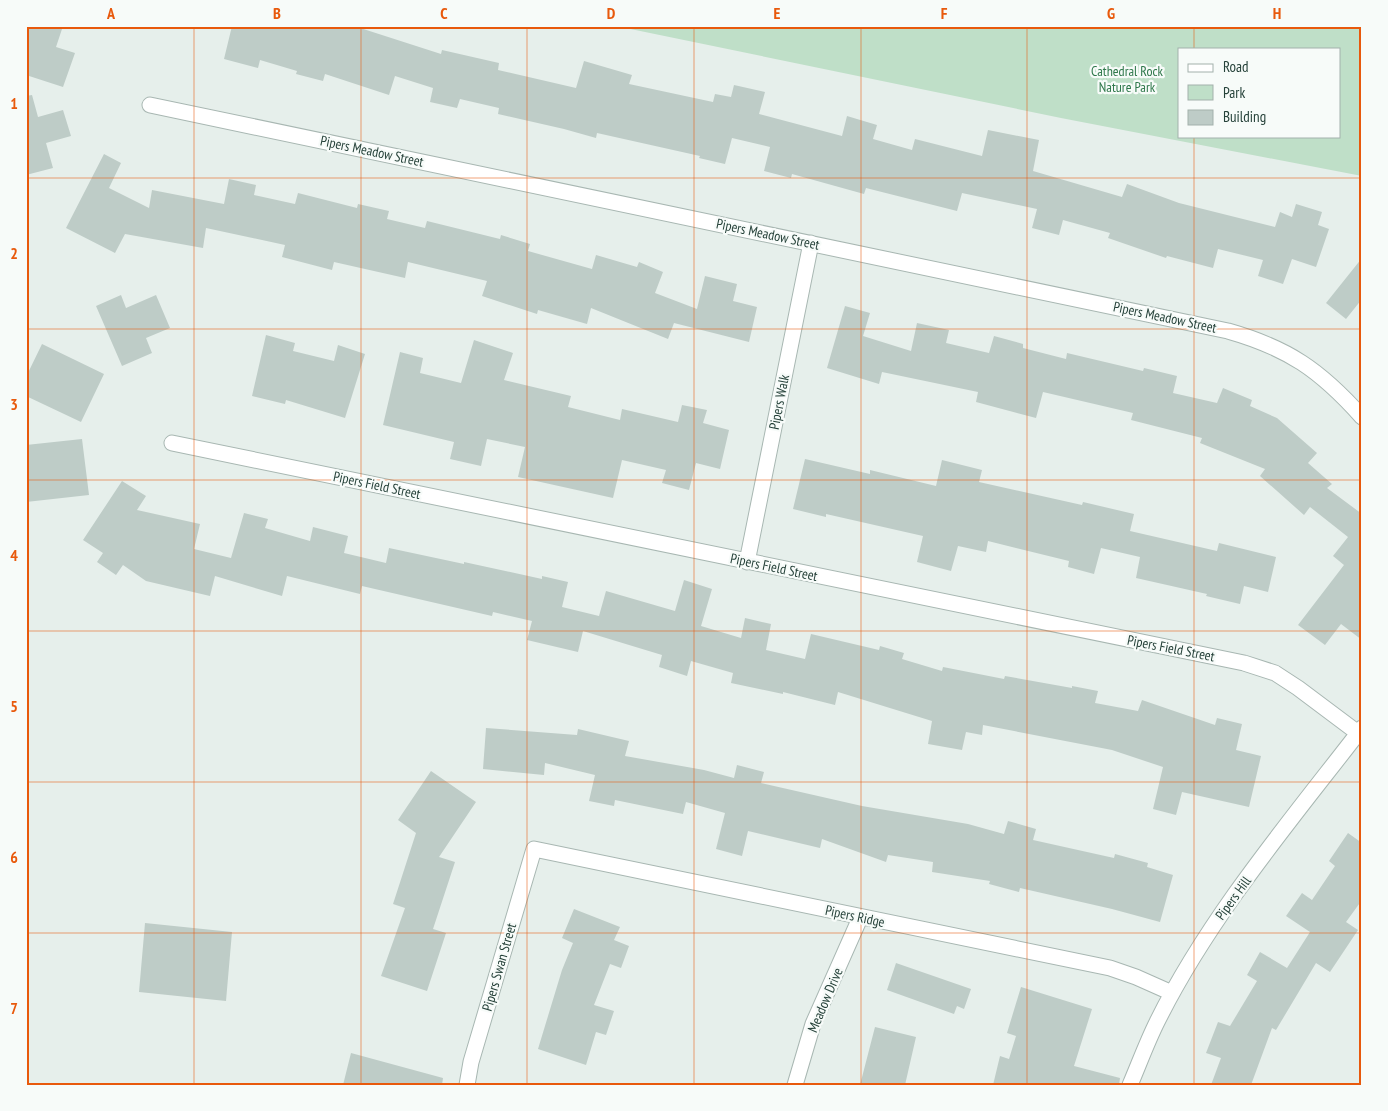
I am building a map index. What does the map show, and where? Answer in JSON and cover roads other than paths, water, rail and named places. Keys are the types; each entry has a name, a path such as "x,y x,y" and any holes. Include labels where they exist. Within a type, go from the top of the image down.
{"street":[{"name":"Pipers Meadow Street","path":"150,105 1228,330 1252,337 1297,359 1337,390 1362,416"},
{"name":"Pipers Walk","path":"747,562 812,243"},
{"name":"Pipers Field Street","path":"172,443 1244,663 1275,674 1360,731"},
{"name":"Pipers Hill","path":"1130,1085 1156,1022 1208,933 1273,844 1360,731"},
{"name":"Pipers Ridge","path":"534,849 860,918 1110,968 1136,977 1172,994"},
{"name":"Pipers Swan Street","path":"467,1085 471,1062 534,849"},
{"name":"Meadow Drive","path":"795,1085 813,1024 860,918"}],"park label":[{"name":"Cathedral Rock Nature Park","path":"1127,79"}]}
